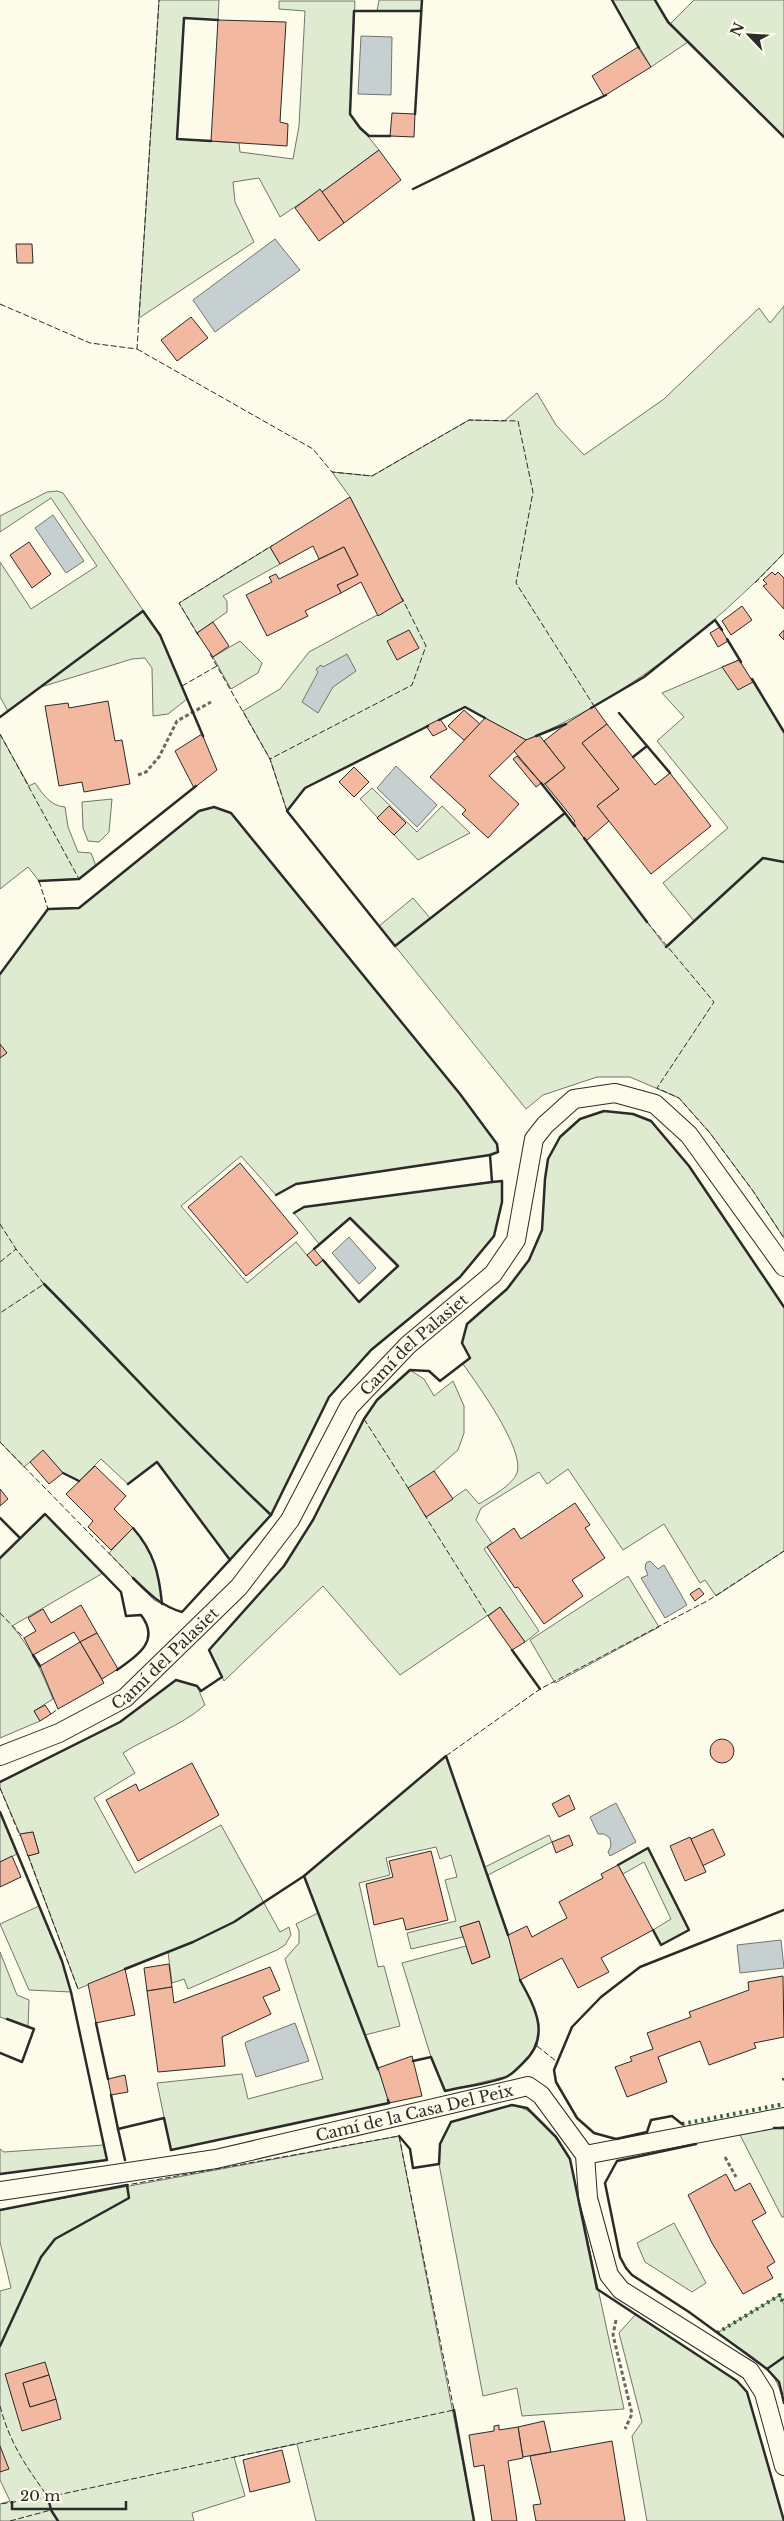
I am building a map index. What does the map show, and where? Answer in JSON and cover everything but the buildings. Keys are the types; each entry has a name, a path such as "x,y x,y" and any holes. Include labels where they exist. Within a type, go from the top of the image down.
{"lane":[{"name":"Camí del Palasiet","path":"0,1756 59,1733 125,1698 239,1587 290,1520 349,1407 408,1345 493,1274 516,1240 534,1139 546,1125 574,1100 615,1093 655,1104 689,1135 784,1268"},
{"name":"Camí de la Casa Del Peix","path":"0,2191 216,2159 528,2086 541,2096 586,2155"},
{"path":"784,2117 586,2155 588,2198 609,2275 622,2290 750,2371 764,2393 784,2466"}],"path":[{"path":"138,775 146,772 159,757 176,721 211,702"},
{"path":"622,2290 613,2335 632,2414 625,2430"}],"green space":[{"path":"159,0 219,0 218,20 184,18 177,139 239,143 240,152 293,159 299,126 305,11 279,9 279,1 355,1 350,114 379,150 322,192 320,190 280,217 259,178 233,182 235,202 254,242 139,318"},
{"path":"379,0 422,0 421,11 377,11"},
{"path":"612,0 655,0 670,24 694,0 784,0 784,137 688,42 651,67"},
{"path":"784,306 784,553 727,609 665,660 598,704 563,723 526,740 465,707 305,788 287,811 270,759 243,711 280,689 309,652 403,601 350,497 332,472 372,476 469,420 504,421 537,393 556,425 584,455 664,399 759,308 770,323"},
{"path":"57,491 63,493 160,635 187,699 168,714 153,716 152,668 145,658 132,659 41,687 8,711 0,697 0,562 31,609 97,566 51,498 0,532 0,516 47,492"},
{"path":"270,547 280,564 223,596 227,601 227,612 197,633 179,603"},
{"path":"240,641 262,663 258,673 231,689 213,657"},
{"path":"739,660 784,732 784,1238 753,1191 710,1133 679,1098 630,1077 597,1077 543,1095 526,1109 379,926 413,898 430,918 565,813 666,947 694,921 663,883 728,828 657,741 684,717 662,693"},
{"path":"0,734 29,786 35,783 51,802 65,807 68,827 78,852 91,853 96,866 79,879 39,881 28,867 0,889"},
{"path":"372,788 417,832 442,806 470,833 418,860 360,799"},
{"path":"112,799 109,832 99,842 88,841 83,828 82,802"},
{"path":"214,807 231,813 460,1094 497,1144 498,1152 490,1155 297,1184 276,1195 241,1156 181,1206 247,1283 296,1242 316,1266 323,1260 359,1302 398,1266 350,1218 320,1245 294,1213 304,1207 502,1181 502,1202 494,1236 460,1277 372,1350 329,1397 271,1515 230,1560 157,1462 128,1484 101,1459 79,1481 63,1473 43,1451 24,1467 0,1442 0,974 48,909 79,908 199,811"},
{"path":"604,1111 633,1114 651,1121 689,1166 784,1307 784,1551 716,1596 705,1580 700,1583 664,1524 623,1550 568,1469 547,1484 539,1472 481,1508 476,1520 492,1543 484,1549 539,1631 525,1642 500,1607 400,1675 323,1586 224,1681 209,1650 284,1566 313,1520 364,1419 377,1400 410,1370 424,1379 434,1396 453,1381 464,1406 464,1433 458,1450 434,1471 426,1517 466,1489 479,1504 500,1491 514,1478 517,1473 518,1462 514,1449 498,1417 463,1364 470,1358 462,1343 467,1324 507,1289 529,1260 542,1230 548,1159 560,1137 580,1119"},
{"path":"45,1514 103,1573 12,1626 36,1661 53,1699 34,1711 40,1721 0,1738 0,1558"},
{"path":"133,1528 151,1554 159,1582 162,1604 154,1600 109,1553"},
{"path":"628,1576 659,1627 555,1683 530,1640"},
{"path":"176,1680 197,1686 205,1705 176,1725 123,1753 135,1773 94,1798 135,1873 221,1825 280,1932 289,1927 291,1935 285,1945 277,1950 188,1989 184,1979 172,1983 168,1952 78,1989 28,1856 39,1853 33,1832 20,1834 0,1788 0,1782 120,1722"},
{"path":"446,1756 485,1867 549,1835 552,1842 488,1875 508,1935 520,1980 531,2000 539,2024 537,2046 530,2056 508,2076 445,2091 431,2057 402,1963 466,1946 472,1964 490,1957 479,1921 460,1927 463,1937 411,1949 407,1933 456,1921 445,1880 457,1877 451,1855 440,1859 436,1847 386,1858 390,1875 359,1883 378,1967 384,1966 400,2026 365,2035 389,2103 171,2150 157,2083 242,2074 248,2099 323,2079 285,1959 299,1943 299,1931 296,1924 318,1913 304,1876"},
{"path":"0,1812 17,1854 0,1862"},
{"path":"648,1848 689,1930 661,1945 653,1930 671,1919 644,1862 623,1874 618,1865"},
{"path":"39,1906 62,1961 71,1992 29,1990 0,1924"},
{"path":"0,1952 17,1995 29,2000 28,2027 0,2017"},
{"path":"512,2105 522,2108 539,2118 553,2134 570,2159 624,2409 522,2416 517,2388 483,2396 439,2164 440,2144 451,2122"},
{"path":"778,2127 784,2128 784,2217 782,2217 740,2135"},
{"path":"399,2136 474,2521 316,2521 297,2444 234,2457 245,2496 192,2513 194,2521 0,2521 0,2504 10,2501 0,2480 0,2291 11,2288 0,2242 0,2210"},
{"path":"104,2145 107,2160 0,2174 0,2149 4,2152"},
{"path":"674,2223 706,2283 692,2292 645,2262 637,2243"},
{"path":"780,2295 784,2305 784,2394 781,2394 772,2375 764,2367 746,2352 717,2333"},
{"path":"636,2314 737,2381 747,2392 784,2521 647,2521 632,2436 642,2422 619,2333"}],"shaded area":[{"path":"361,36 392,37 391,95 358,94"},
{"path":"275,239 300,270 215,332 193,300"},
{"path":"53,515 84,561 66,573 35,528"},
{"path":"347,654 356,671 333,687 318,713 302,702 318,672 316,669"},
{"path":"396,766 437,805 417,827 377,788"},
{"path":"349,1237 376,1268 359,1284 332,1253"},
{"path":"650,1561 658,1569 664,1565 687,1605 665,1618 641,1578 648,1575 645,1568 646,1563"},
{"path":"616,1803 636,1842 610,1856 608,1852 611,1846 610,1838 604,1834 598,1834 590,1817"},
{"path":"781,1940 784,1968 740,1973 737,1945"},
{"path":"295,2023 309,2061 256,2077 245,2044 246,2042"}],"hedge":[{"path":"682,2124 784,2104"},
{"path":"717,2333 780,2295 784,2305"}],"fence":[{"path":"0,304 90,343 137,349 159,0"},
{"path":"137,349 313,449 332,472 372,476 469,420 518,421 533,492 516,583 594,706"},
{"path":"198,635 179,603 273,545"},
{"path":"755,583 784,553"},
{"path":"287,811 270,759 412,685 426,646 402,598"},
{"path":"210,654 270,759"},
{"path":"182,686 217,666"},
{"path":"0,734 79,879"},
{"path":"39,881 48,909"},
{"path":"647,922 714,1002 657,1088 679,1098 710,1133 753,1191 784,1238"},
{"path":"0,1224 16,1249"},
{"path":"0,1262 16,1249 44,1284 0,1313"},
{"path":"364,1419 410,1491"},
{"path":"0,1442 133,1578"},
{"path":"424,1514 488,1616"},
{"path":"446,1756 540,1689 709,1600 784,1551"},
{"path":"0,1613 24,1638"},
{"path":"51,1714 58,1709"},
{"path":"0,1788 20,1836"},
{"path":"28,1855 78,1989"},
{"path":"537,2046 556,2061"},
{"path":"48,2497 454,2410 399,2136 127,2185"},
{"path":"0,2406 14,2443 26,2465 48,2497 0,2504"},
{"path":"10,2521 51,2510"}],"wall":[{"path":"415,114 422,0"},
{"path":"612,0 639,48"},
{"path":"655,0 668,22 784,137"},
{"path":"390,136 369,136 360,128 350,114 354,11 421,11"},
{"path":"211,141 177,139 184,18 218,20"},
{"path":"413,189 606,95"},
{"path":"0,717 143,611 160,635 203,736"},
{"path":"591,708 644,677 715,620 722,630"},
{"path":"727,639 741,662"},
{"path":"752,679 784,732"},
{"path":"439,720 465,707 485,718"},
{"path":"619,713 670,773"},
{"path":"536,736 566,724"},
{"path":"428,726 305,788 287,811 395,946 565,813 575,826"},
{"path":"633,757 647,746"},
{"path":"541,783 565,813"},
{"path":"39,881 79,879 196,786"},
{"path":"0,974 48,909 79,908 199,811 214,807 231,813 460,1094 497,1144 498,1152 490,1155 492,1182 502,1181 502,1202 494,1236 460,1277 371,1350 329,1397 271,1515"},
{"path":"584,838 647,922"},
{"path":"666,947 763,858 784,862"},
{"path":"0,1782 120,1722 176,1680 197,1686 201,1691 222,1677 209,1650 284,1566 313,1520 364,1419 377,1400 410,1370 429,1371 440,1381 470,1358 462,1343 467,1324 507,1289 529,1260 542,1230 548,1159 560,1137 580,1119 604,1111 633,1114 651,1121 689,1166 784,1307"},
{"path":"276,1195 296,1184 490,1155"},
{"path":"294,1213 304,1207 492,1182"},
{"path":"314,1249 350,1218 398,1266 359,1302 323,1260"},
{"path":"44,1284 271,1515 182,1612 161,1603 133,1578"},
{"path":"128,1484 157,1462 230,1560"},
{"path":"63,1473 79,1481"},
{"path":"0,1558 45,1514 121,1592 126,1616 141,1615 147,1624 148,1633 144,1647 117,1670"},
{"path":"0,1518 20,1538"},
{"path":"133,1528 151,1554 159,1582 162,1604"},
{"path":"512,1650 540,1689"},
{"path":"33,1655 40,1666"},
{"path":"304,1876 446,1756 508,1935"},
{"path":"0,1812 62,1961 71,1992 107,2160 0,2174"},
{"path":"618,1865 648,1848 689,1930 661,1945 653,1930"},
{"path":"125,1969 193,1942 234,1922 304,1876 378,2069"},
{"path":"682,2124 672,2116 651,2120 647,2132 616,2139 594,2133 577,2118 556,2082 554,2070 572,2027 601,1997 640,1967 784,1910"},
{"path":"413,2061 431,2057 445,2091 495,2081 512,2073 532,2053 539,2033 535,2012 520,1980"},
{"path":"0,2053 22,2062 34,2029 7,2019"},
{"path":"96,2023 108,2079"},
{"path":"111,2095 118,2129"},
{"path":"125,2160 118,2129 164,2118 171,2150 389,2103 388,2100"},
{"path":"399,2136 410,2149 413,2168 439,2164 440,2144 451,2122 512,2105 527,2108 556,2137 570,2159 597,2289 737,2381 747,2392 784,2521"},
{"path":"774,2128 784,2128"},
{"path":"696,2144 617,2161 605,2183 620,2257 632,2275 689,2312 767,2369 779,2382 784,2403"},
{"path":"0,2210 127,2185 129,2198 55,2239 41,2257 0,2346"},
{"path":"767,2369 784,2357"},
{"path":"454,2410 474,2521"},
{"path":"48,2497 51,2510 58,2521"}]}
